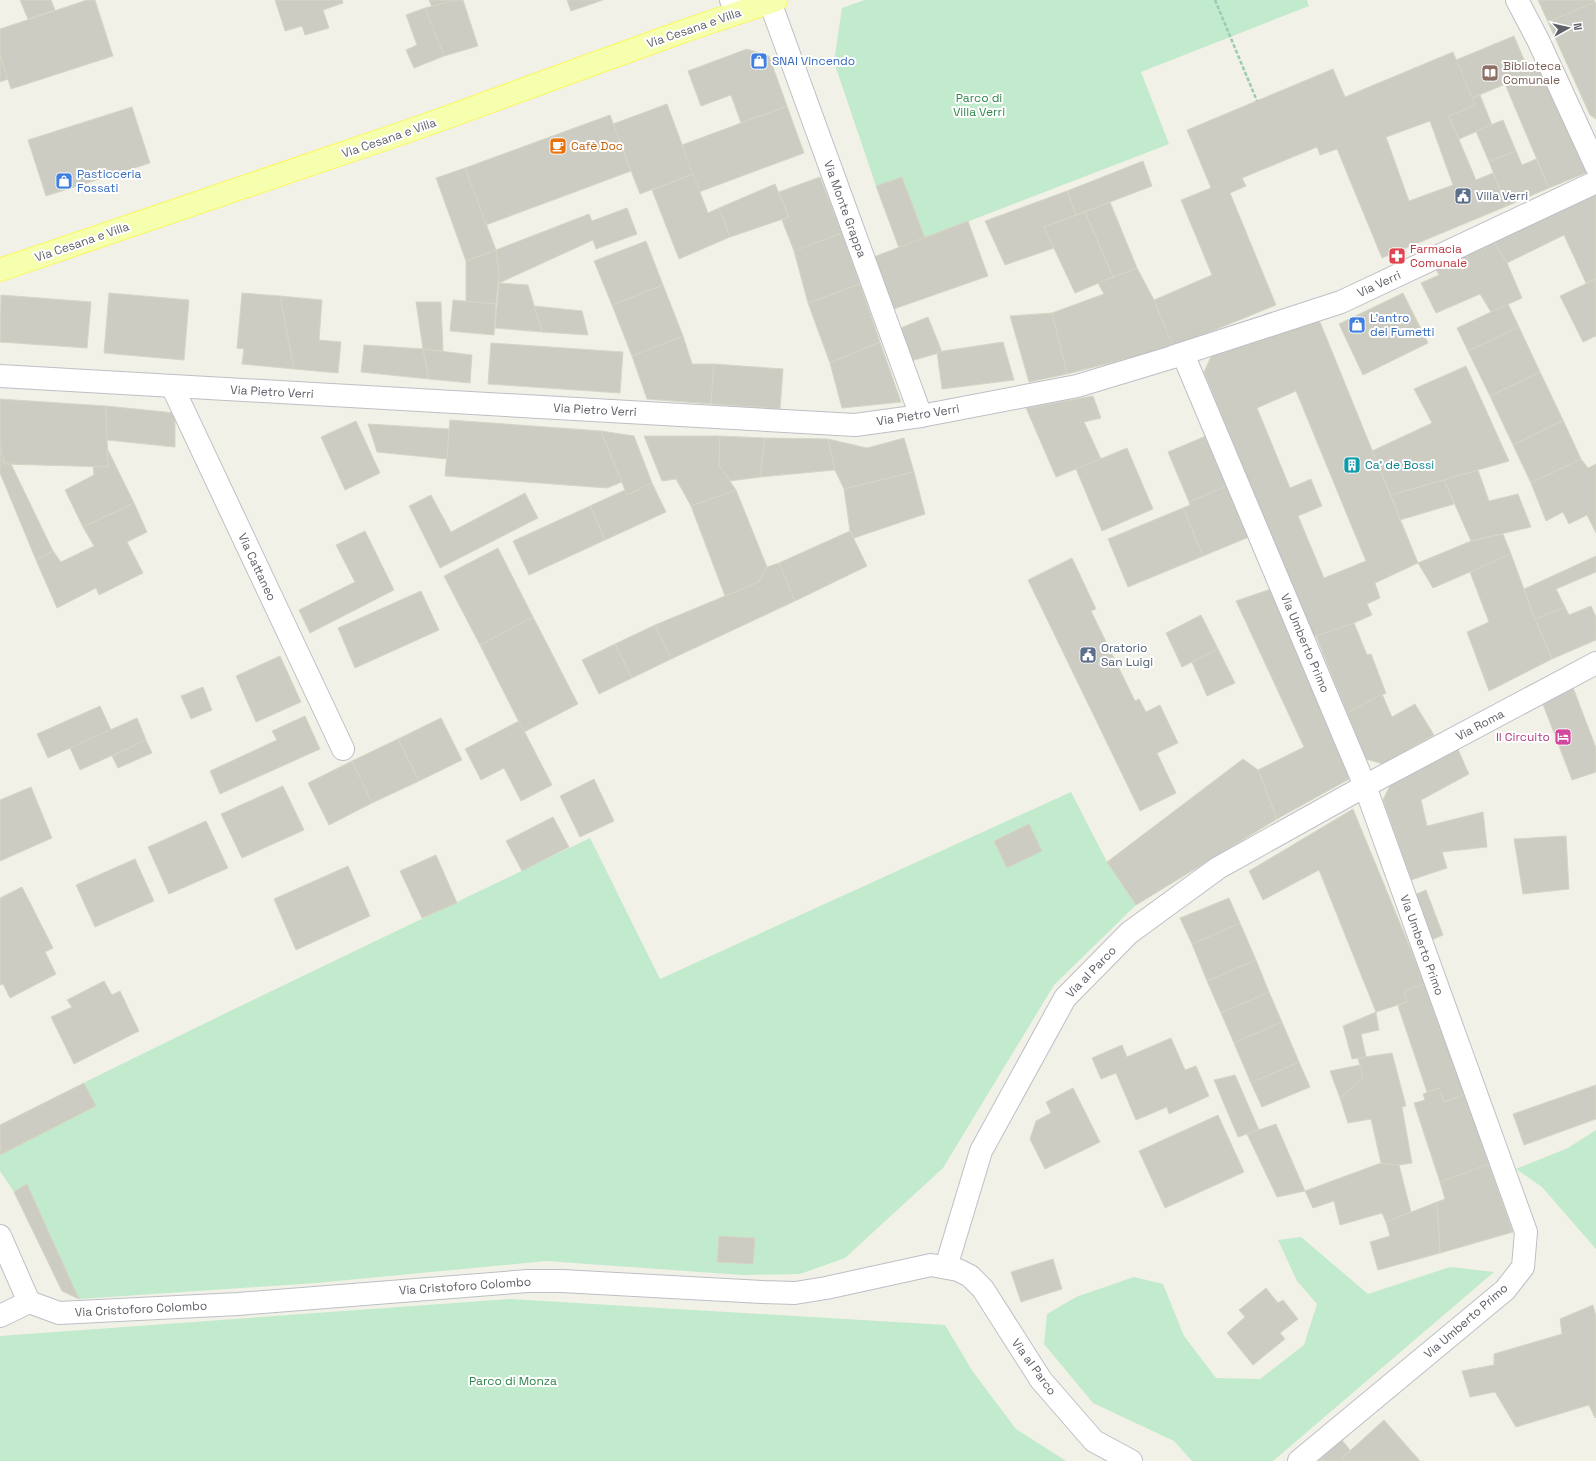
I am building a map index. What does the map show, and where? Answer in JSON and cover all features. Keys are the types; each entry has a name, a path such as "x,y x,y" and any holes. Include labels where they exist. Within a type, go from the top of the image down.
{"main road":[{"name":"Via Cesana e Villa","path":"0,270 423,126 734,7 773,1"}],"street":[{"path":"1517,0 1538,40 1596,166"},
{"name":"Via Monte Grappa","path":"773,1 921,416"},
{"name":"Via Verri","path":"1179,355 1340,302 1596,182"},
{"name":"Via Pietro Verri","path":"0,376 855,425 921,416 1077,386 1179,355"},
{"name":"Via Umberto Primo","path":"1179,355 1365,786 1526,1232 1523,1267 1505,1290 1299,1461"},
{"name":"Via Cattaneo","path":"172,386 343,749"},
{"name":"Via Roma","path":"1365,786 1596,663"},
{"name":"Via al Parco","path":"946,1267 980,1151 1065,998 1129,933 1218,868 1365,786"},
{"path":"0,1236 29,1302 0,1316"},
{"name":"Via al Parco","path":"900,1270 931,1265 958,1270 970,1276 983,1289 1041,1380 1094,1441 1131,1461"},
{"name":"Via Cristoforo Colombo","path":"29,1302 59,1313 238,1304 528,1281 795,1293 826,1288 900,1270"}],"path":[{"path":"1215,0 1257,101"}],"green space":[{"name":"Parco di Villa Verri","path":"865,0 1307,0 1309,6 1141,72 1169,144 925,238 902,177 876,186 834,62 842,8"},
{"path":"1071,792 1107,862 1136,905 1054,985 943,1168 845,1258 800,1274 742,1275 546,1261 316,1283 79,1299 62,1291 14,1192 0,1171 0,1125 220,1016 590,838 660,979"},
{"path":"1596,1130 1596,1249 1542,1187 1516,1169 1568,1148"},
{"path":"1301,1237 1368,1294 1450,1267 1494,1272 1273,1461 1192,1461 1174,1441 1093,1403 1044,1344 1047,1314 1076,1297 1134,1277 1163,1284 1184,1336 1216,1378 1260,1379 1304,1345 1317,1304 1297,1281 1278,1240"},
{"name":"Parco di Monza","path":"510,1299 945,1325 973,1372 1016,1429 1066,1461 0,1461 0,1336"}],"building":[{"path":"20,0 51,0 55,10 28,19"},
{"path":"87,0 95,0 113,56 11,89 0,55 0,29"},
{"path":"275,0 342,0 343,3 323,10 329,28 305,35 302,26 285,31"},
{"path":"429,0 457,0 432,7"},
{"path":"457,0 463,0 478,46 444,56 425,8"},
{"path":"567,0 603,0 571,11"},
{"path":"1538,0 1594,0 1595,2 1548,22"},
{"path":"1595,2 1596,119 1590,115 1548,22"},
{"path":"425,8 444,56 414,68 406,50 417,45 406,15"},
{"path":"1514,36 1530,74 1472,98 1456,60"},
{"path":"747,49 769,56 787,106 741,123 731,95 701,106 688,71"},
{"name":"Villa Verri","path":"1453,52 1475,105 1449,116 1476,180 1493,173 1507,206 1382,258 1337,149 1320,155 1317,147 1242,178 1246,186 1230,193 1276,305 1173,347 1154,300 1212,275 1181,200 1211,188 1187,130 1333,69 1345,97","holes":["1430,121 1453,185 1409,201 1386,137"]},
{"path":"0,55 8,79 0,82"},
{"path":"1542,60 1588,172 1549,188 1505,84 1530,74 1527,67"},
{"path":"1480,95 1492,125 1459,139 1449,116 1475,105 1472,98"},
{"path":"667,104 693,174 640,194 613,124"},
{"path":"787,106 804,153 699,192 682,145"},
{"path":"132,107 150,163 46,196 28,140"},
{"path":"610,115 631,171 486,225 465,168"},
{"path":"1503,120 1516,151 1489,162 1476,131"},
{"path":"1516,151 1522,165 1536,159 1549,188 1507,206 1489,162"},
{"path":"1143,161 1152,186 1076,215 1067,191"},
{"path":"465,168 496,250 466,261 436,178"},
{"path":"693,174 708,213 719,208 730,237 679,259 652,190"},
{"path":"820,177 842,233 794,251 782,220 789,217 779,192"},
{"path":"902,177 925,238 899,248 876,186"},
{"path":"775,184 789,217 730,237 719,208"},
{"path":"1593,189 1596,195 1596,279 1586,283 1564,235 1507,263 1492,238"},
{"path":"1067,191 1076,215 1044,227 1054,248 1005,265 985,221"},
{"path":"1110,202 1137,268 1113,277 1085,212"},
{"path":"627,208 637,234 596,249 593,240 499,283 496,250 589,214 592,221"},
{"path":"1085,212 1113,277 1075,293 1044,227"},
{"path":"968,221 988,276 891,310 871,258"},
{"path":"842,233 860,284 808,303 794,251"},
{"path":"1492,238 1507,263 1522,298 1491,312 1480,294 1436,313 1421,283 1439,275 1435,267"},
{"path":"646,241 663,285 612,305 594,261"},
{"path":"496,250 499,273 496,304 466,302 466,261"},
{"path":"1137,268 1154,300 1173,347 1067,374 1052,313 1104,294 1098,283"},
{"path":"1596,279 1596,336 1583,342 1560,296"},
{"path":"499,283 528,285 542,332 495,328"},
{"path":"860,284 880,342 830,363 808,303"},
{"path":"663,285 683,336 632,356 612,305"},
{"path":"109,293 189,300 184,360 104,353"},
{"path":"242,293 280,296 294,369 242,364 244,349 237,348"},
{"path":"1403,293 1428,343 1363,375 1339,324"},
{"path":"1,295 91,302 87,348 0,342"},
{"path":"280,296 322,300 319,340 341,342 338,373 294,369"},
{"path":"453,300 496,304 494,335 450,331"},
{"path":"416,302 441,302 443,351 423,349"},
{"path":"1508,304 1519,327 1468,351 1457,328"},
{"path":"534,306 582,311 588,335 542,332"},
{"path":"1052,313 1067,374 1029,382 1010,316"},
{"path":"928,317 942,352 911,361 898,329"},
{"name":"Ca' de Bossi","path":"1318,317 1418,563 1375,583 1380,598 1367,604 1372,615 1354,623 1316,636 1311,636 1204,372 1214,350","holes":["1296,391 1366,561 1324,578 1298,516 1322,506 1311,479 1290,488 1257,408"]},
{"path":"1519,327 1540,372 1490,396 1468,351"},
{"path":"683,336 692,364 714,364 711,404 647,399 632,356"},
{"path":"880,342 901,402 842,408 830,363"},
{"path":"1003,342 1014,380 942,389 937,352"},
{"path":"491,343 623,352 620,393 488,384"},
{"path":"364,345 423,349 429,379 361,372"},
{"path":"423,349 472,355 470,383 429,379"},
{"path":"714,364 783,369 780,409 711,404"},
{"path":"1466,366 1509,461 1391,495 1372,451 1432,423 1414,389"},
{"path":"1540,372 1563,420 1513,445 1490,396"},
{"path":"1093,396 1101,418 1084,422 1101,459 1056,477 1026,408"},
{"path":"0,399 106,406 108,467 4,464 0,444"},
{"path":"106,406 175,413 175,447 107,440"},
{"path":"450,420 601,431 622,482 607,488 445,476"},
{"path":"1563,420 1581,459 1531,483 1513,445"},
{"path":"356,421 380,473 345,490 321,437"},
{"path":"368,424 449,429 447,459 377,452"},
{"path":"601,431 634,436 652,483 627,495"},
{"path":"644,436 720,436 719,465 736,490 691,506 676,479 662,481"},
{"path":"720,436 765,438 760,477 730,481 719,465"},
{"path":"1206,436 1227,486 1189,502 1168,452"},
{"path":"765,438 828,439 835,470 760,477"},
{"path":"904,438 914,472 844,489 835,470 828,439 867,448"},
{"path":"0,444 4,464 11,464 53,551 36,560 0,473"},
{"path":"107,448 134,503 83,527 65,490 94,475 93,466 108,467"},
{"path":"1127,448 1153,509 1102,531 1076,469"},
{"path":"1581,459 1588,468 1596,464 1596,533 1587,515 1569,524 1563,512 1546,521 1531,483"},
{"path":"1478,470 1489,501 1518,494 1531,527 1471,541 1444,480"},
{"path":"914,472 925,514 854,538 850,531 844,489"},
{"path":"1444,480 1454,504 1400,520 1391,495"},
{"path":"652,483 666,512 605,540 590,506 625,490 627,495"},
{"path":"1227,486 1249,537 1203,556 1183,508 1190,505 1189,502"},
{"path":"736,490 767,567 759,582 725,596 691,506"},
{"path":"525,493 538,518 440,568 409,506 431,495 451,532"},
{"path":"134,503 147,532 127,542 143,573 99,595 96,588 57,608 36,560 53,551 61,562 94,546 83,527"},
{"path":"590,506 605,540 529,575 513,541"},
{"path":"1183,508 1203,556 1128,587 1108,539"},
{"path":"365,531 394,590 310,633 299,610 355,582 336,545"},
{"path":"850,531 867,566 795,601 779,563"},
{"path":"1503,534 1511,554 1433,588 1418,563 1471,541"},
{"path":"498,548 533,617 480,645 444,576"},
{"path":"1511,554 1535,619 1552,659 1489,691 1467,632 1489,622 1470,572"},
{"path":"1596,556 1596,572 1556,589 1565,607 1535,619 1524,589"},
{"name":"Oratorio San Luigi","path":"1072,558 1096,609 1091,611 1135,701 1139,699 1146,712 1160,705 1178,743 1157,753 1176,793 1140,811 1028,580"},
{"path":"779,563 795,601 671,659 655,625 759,582 767,567"},
{"path":"1271,589 1351,778 1277,819 1258,770 1304,747 1236,601"},
{"path":"421,591 439,630 355,668 338,628"},
{"path":"1591,606 1596,617 1596,640 1552,659 1535,619 1565,607 1569,615"},
{"path":"1201,615 1218,649 1182,667 1166,633"},
{"path":"533,617 578,704 524,732 480,645"},
{"path":"1354,623 1367,655 1371,654 1386,693 1347,713 1316,636"},
{"path":"655,625 671,659 632,678 615,644"},
{"path":"615,644 632,678 599,694 582,660"},
{"path":"1218,649 1235,683 1207,696 1192,662"},
{"path":"280,656 301,702 256,722 236,676"},
{"path":"1571,682 1596,748 1596,772 1572,780 1541,699"},
{"path":"203,687 212,710 191,719 181,696"},
{"path":"1382,694 1392,717 1415,704 1434,735 1383,764 1366,759 1347,713"},
{"path":"100,706 111,730 48,758 37,734"},
{"path":"305,716 320,749 220,794 210,771 277,740 272,731"},
{"path":"137,718 146,740 80,770 70,748"},
{"path":"441,718 462,760 419,781 398,739"},
{"path":"519,721 552,785 521,801 504,768 481,780 465,749"},
{"path":"398,739 419,781 372,803 352,761"},
{"path":"146,740 152,753 118,768 112,756"},
{"path":"1456,745 1469,774 1421,800 1427,826 1483,812 1487,847 1442,852 1447,868 1411,880 1383,800 1393,779"},
{"path":"1243,759 1258,770 1277,819 1136,905 1107,862"},
{"path":"352,761 372,803 329,825 308,783"},
{"path":"594,779 614,821 580,837 560,796"},
{"path":"283,786 304,830 242,858 221,814"},
{"path":"31,787 52,838 0,861 0,800"},
{"path":"1353,809 1425,984 1404,991 1407,1002 1376,1012 1319,870 1263,900 1249,871"},
{"path":"553,817 569,847 522,871 506,841"},
{"path":"206,821 228,868 169,894 148,847"},
{"path":"1029,824 1042,851 1007,868 994,841"},
{"path":"1566,836 1569,889 1523,894 1514,839"},
{"path":"436,855 457,903 422,918 400,871"},
{"path":"135,859 154,901 95,927 76,885"},
{"path":"348,866 370,916 296,950 274,899"},
{"path":"22,887 53,948 45,952 56,974 10,998 3,984 0,985 0,898"},
{"path":"1426,890 1443,935 1429,941 1412,896"},
{"path":"1229,898 1240,923 1192,944 1180,918"},
{"path":"1240,923 1256,960 1207,981 1192,944"},
{"path":"1256,960 1269,992 1221,1013 1207,981"},
{"path":"104,981 112,995 120,991 139,1031 74,1064 51,1017 72,1007 67,1000"},
{"path":"1425,984 1465,1095 1444,1102 1439,1088 1427,1092 1398,1006 1407,1002 1404,991"},
{"path":"1269,992 1282,1022 1234,1043 1221,1013"},
{"path":"1376,1012 1379,1030 1361,1034 1366,1057 1352,1059 1343,1026"},
{"path":"1282,1022 1299,1062 1251,1083 1234,1043"},
{"path":"1171,1038 1185,1070 1196,1066 1209,1096 1169,1114 1167,1107 1136,1120 1116,1073 1101,1079 1092,1058 1122,1045 1127,1057"},
{"path":"1392,1053 1406,1106 1402,1107 1412,1163 1399,1165 1381,1163 1371,1119 1348,1123 1340,1098 1363,1078 1358,1058"},
{"path":"1299,1062 1310,1087 1262,1107 1251,1083"},
{"path":"1360,1065 1363,1078 1340,1098 1330,1071"},
{"path":"1235,1075 1259,1130 1238,1137 1214,1080"},
{"path":"84,1083 96,1106 0,1155 0,1125"},
{"path":"1596,1085 1596,1119 1524,1145 1513,1114"},
{"path":"1073,1088 1100,1142 1045,1169 1030,1139 1036,1121 1051,1113 1046,1102"},
{"path":"1439,1088 1444,1102 1465,1095 1489,1164 1440,1182 1414,1103 1425,1100 1423,1094"},
{"path":"1218,1115 1244,1172 1165,1208 1139,1151"},
{"path":"1276,1124 1305,1191 1277,1197 1247,1134"},
{"path":"1381,1163 1399,1165 1411,1212 1386,1222 1382,1213 1340,1225 1334,1201 1313,1208 1305,1191"},
{"path":"1489,1164 1513,1232 1440,1253 1437,1202 1445,1199 1440,1182"},
{"path":"27,1184 79,1299 62,1291 14,1192"},
{"path":"1437,1202 1440,1253 1378,1270 1370,1242 1390,1236 1386,1222"},
{"path":"719,1236 755,1238 753,1264 717,1262"},
{"path":"1053,1259 1062,1289 1021,1302 1011,1272"},
{"path":"1266,1288 1278,1303 1283,1300 1298,1319 1280,1333 1285,1339 1253,1365 1227,1333 1245,1317 1239,1310"},
{"path":"1593,1305 1596,1316 1595,1418 1589,1405 1516,1427 1495,1392 1470,1397 1462,1371 1494,1365 1494,1354 1562,1334 1560,1319"},
{"path":"1384,1420 1420,1461 1344,1461 1342,1458"},
{"path":"1342,1440 1350,1450 1342,1458 1344,1461 1318,1461"}],"place":[{"name":"SNAI Vincendo","path":"759,61"},
{"name":"Biblioteca Comunale","path":"1490,73"},
{"name":"Cafè Doc","path":"558,146"},
{"name":"Pasticceria Fossati","path":"64,181"},
{"name":"Villa Verri","path":"1463,196"},
{"name":"Farmacia Comunale","path":"1397,256"},
{"name":"L'antro dei Fumetti","path":"1357,325"},
{"name":"Ca' de Bossi","path":"1352,465"},
{"name":"Oratorio San Luigi","path":"1088,655"},
{"name":"Il Circuito","path":"1563,737"}]}
